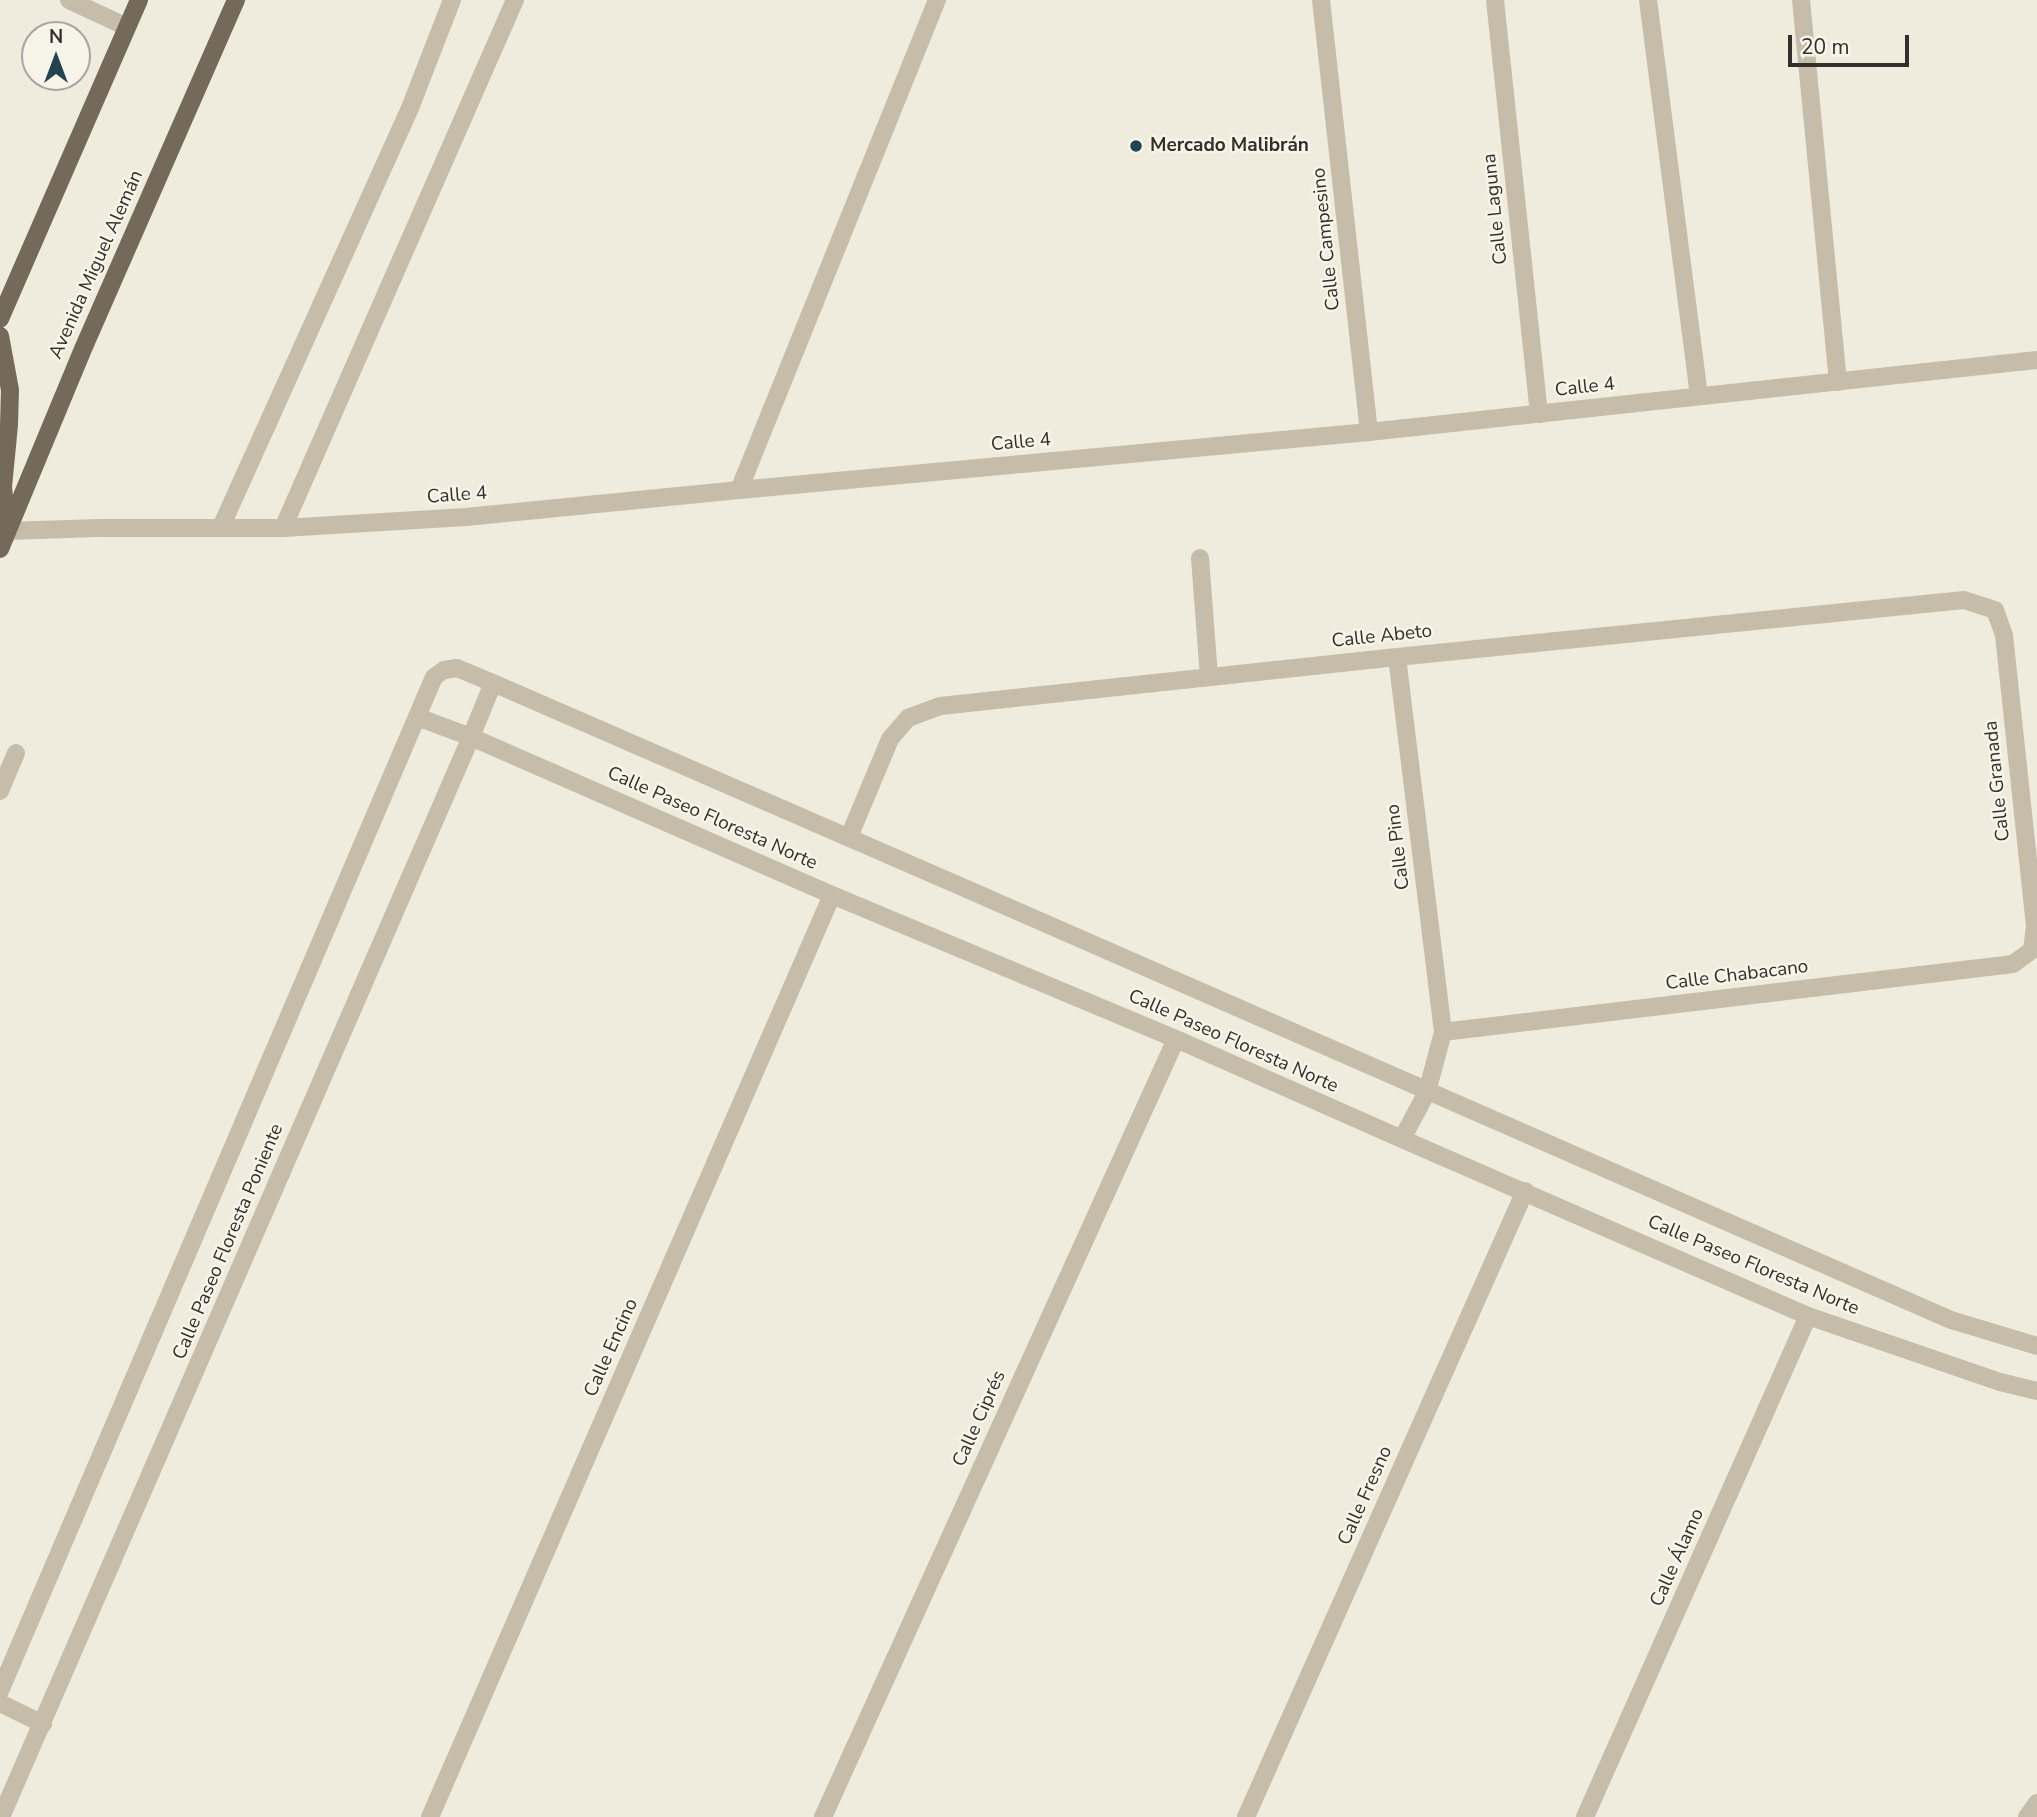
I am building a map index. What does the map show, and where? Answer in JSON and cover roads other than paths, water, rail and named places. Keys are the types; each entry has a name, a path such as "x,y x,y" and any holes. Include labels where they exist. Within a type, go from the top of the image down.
{"main road":[{"path":"0,319 139,0"},
{"name":"Avenida Miguel Alemán","path":"0,549 83,349 236,0"},
{"path":"0,336 10,390 3,487 4,534"}],"street":[{"path":"69,0 127,27"},
{"path":"221,527 410,108 452,0"},
{"path":"283,528 515,0"},
{"path":"739,490 937,0"},
{"name":"Calle Campesino","path":"1321,0 1369,432"},
{"name":"Calle Laguna","path":"1495,0 1539,414"},
{"path":"1648,0 1699,396"},
{"path":"1801,0 1838,382"},
{"name":"Calle 4","path":"4,534 98,528 283,528 466,517 1369,432 2037,360"},
{"path":"1200,558 1209,677"},
{"name":"Calle Abeto","path":"849,836 890,739 908,719 940,706 1964,600 1995,610"},
{"name":"Calle Granada","path":"1995,610 2004,635 2035,926 2032,950"},
{"name":"Calle Pino","path":"1397,657 1443,1032"},
{"name":"Calle Paseo Floresta Norte","path":"444,670 457,668 849,836 1951,1320 2037,1346"},
{"name":"Calle Paseo Floresta Poniente","path":"0,1691 417,717 435,677 444,670"},
{"name":"Calle Paseo Floresta Poniente","path":"1,1817 493,683"},
{"name":"Calle Paseo Floresta Norte","path":"417,717 471,737 832,895 1176,1038 1808,1316 2000,1382 2037,1391"},
{"path":"0,791 16,753"},
{"name":"Calle Encino","path":"430,1817 832,895"},
{"name":"Calle Chabacano","path":"1443,1032 2013,964 2032,950"},
{"path":"1402,1139 1427,1092 1443,1032"},
{"name":"Calle Ciprés","path":"823,1817 1176,1038"},
{"name":"Calle Fresno","path":"1246,1817 1525,1191"},
{"name":"Calle Álamo","path":"1585,1817 1808,1316"},
{"path":"0,1703 43,1724"},
{"path":"2027,1817 2037,1803"}],"place":[{"name":"Mercado Malibrán","path":"1136,146"}]}
